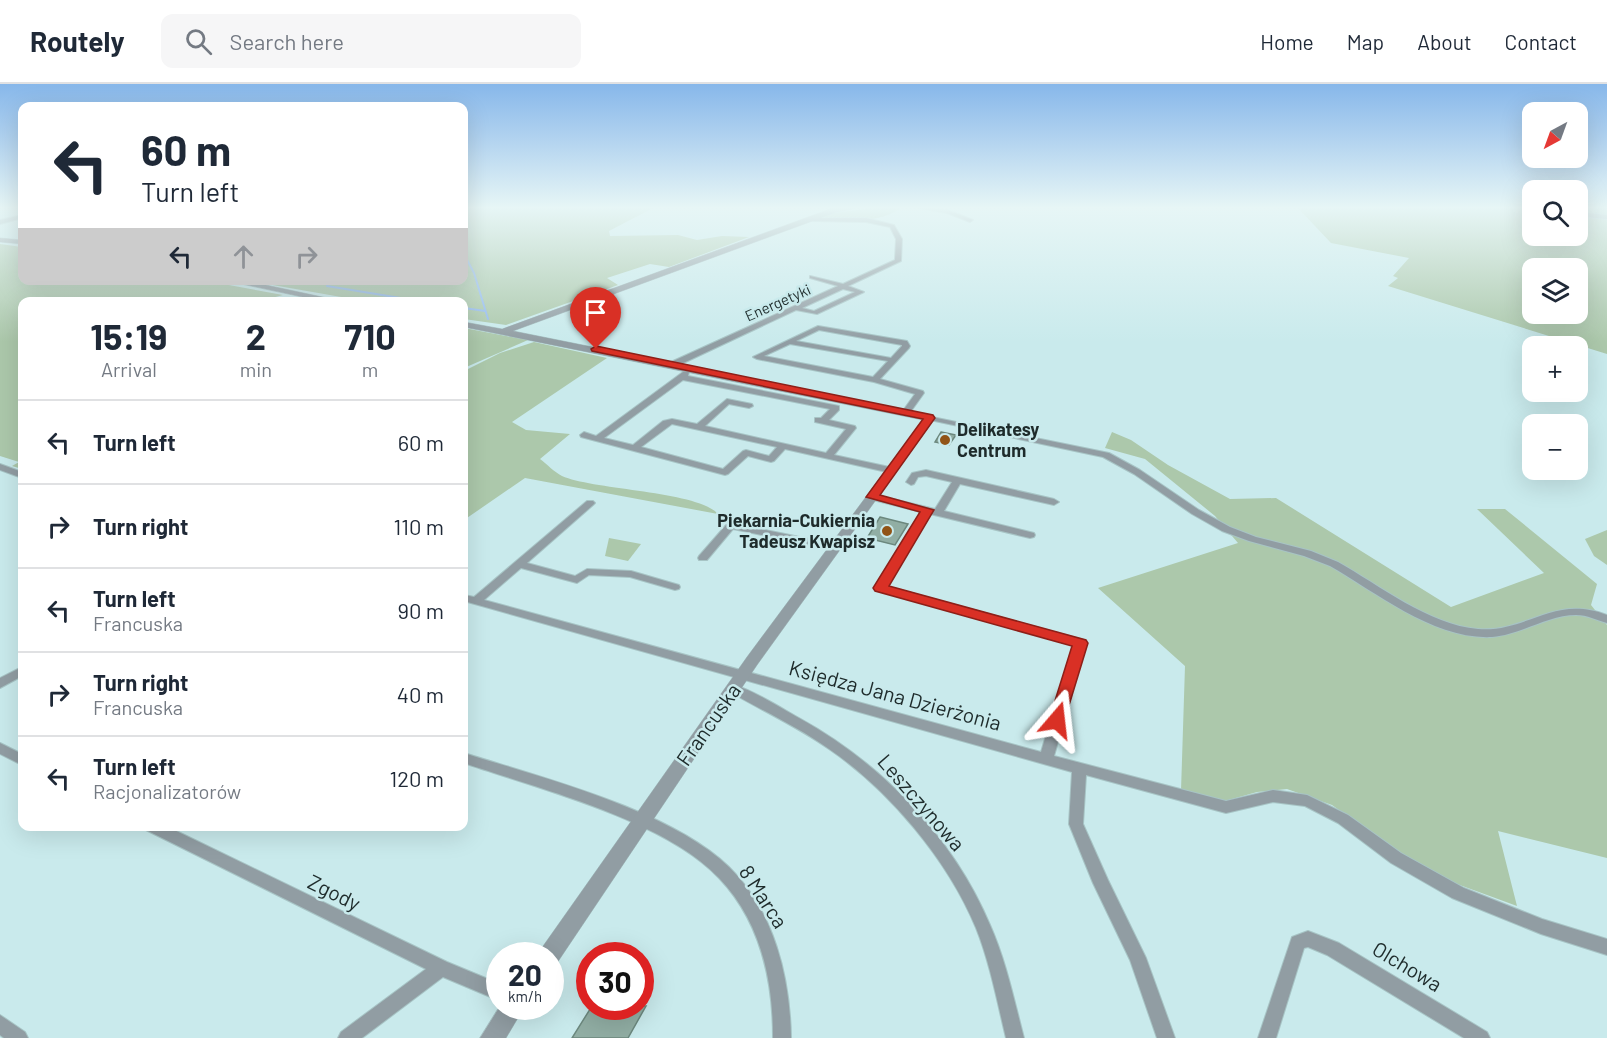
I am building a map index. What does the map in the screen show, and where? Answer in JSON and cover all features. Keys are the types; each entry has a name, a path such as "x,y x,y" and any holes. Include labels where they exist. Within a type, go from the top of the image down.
{"street":[{"path":"505,331 720,253"},
{"name":"Energetyki","path":"674,364 846,287 892,264 899,257 899,253"},
{"path":"799,309 815,313 861,292 812,277"},
{"path":"253,285 316,297"},
{"path":"468,325 674,364 1106,455 1131,466 1217,525 1252,539 1327,561 1412,611 1454,628 1476,633 1511,632 1565,610 1581,609 1607,619"},
{"path":"875,380 906,346 904,343 818,328 757,357 875,380 920,393 906,412"},
{"path":"789,342 893,360"},
{"path":"597,439 693,368"},
{"path":"682,376 836,408 820,421 852,428 828,456"},
{"path":"699,427 727,401 749,406"},
{"name":"Francuska","path":"559,942 834,547 930,418"},
{"path":"633,449 666,423 672,421 891,470"},
{"path":"584,435 725,472 746,453 771,459 783,446"},
{"path":"0,467 18,474"},
{"path":"911,482 915,475 926,473 1054,502"},
{"path":"958,480 933,511 880,588 1080,643 1046,759"},
{"path":"872,497 1030,536"},
{"path":"470,599 519,564 590,503"},
{"path":"703,558 731,526 834,547"},
{"path":"519,564 577,580 588,572 631,574 675,587"},
{"name":"Księdza Jana Dzierżonia","path":"470,599 738,683 1046,759 1226,807 1273,796 1308,801 1343,819 1396,858 1458,893 1541,926 1607,946"},
{"path":"0,684 18,673"},
{"name":"Leszczynowa","path":"738,683 862,766 927,835 977,912 995,961 1015,1038"},
{"path":"0,748 18,758"},
{"name":"8 Marca","path":"468,759 642,820 705,856 732,881 774,954 784,1011 782,1038"},
{"path":"1079,768 1076,824 1101,883 1138,958 1166,1038"},
{"name":"Zgody","path":"161,831 441,968 486,987"},
{"name":"Olchowa","path":"1267,1038 1298,942 1308,939 1333,949 1481,1038"},
{"path":"347,1038 441,968"},
{"path":"492,1038 504,1020"},
{"path":"0,1024 19,1038"}],"green space":[{"path":"0,253 18,253 18,285 229,285 283,295 276,297 18,297 18,462 0,456"},
{"path":"468,253 708,253 669,267 650,264 607,278 618,285 506,325 468,320 468,297 341,297 272,285 468,285"},
{"path":"1381,253 1607,253 1607,354 1588,348 1588,336 1549,336 1388,286 1398,278 1393,276 1409,258"},
{"path":"468,329 528,340 468,366"},
{"path":"534,342 607,358 512,422 526,430 570,434 540,459 559,474 597,485 690,500 707,506 718,514 525,478 468,517 468,369 500,353"},
{"path":"1112,432 1131,440 1168,465 1230,499 1276,498 1451,607 1544,573 1477,509 1505,509 1597,584 1591,605 1607,625 1607,858 1498,831 1517,906 1457,884 1403,856 1332,805 1287,789 1257,792 1225,801 1181,791 1185,666 1098,588 1238,543 1215,516 1145,459 1105,448"},
{"path":"1607,530 1607,565 1594,556 1585,539"},
{"path":"609,538 641,544 628,561 605,556"}],"building":[{"name":"Delikatesy Centrum","path":"941,432 956,435 949,445 935,442"},
{"name":"Piekarnia-Cukiernia Tadeusz Kwapisz","path":"880,517 908,524 895,545 867,538"},
{"path":"583,1020 638,1020 628,1038 572,1038"}],"waterway":[{"path":"468,262 474,273 488,319"},
{"path":"327,286 394,297"},
{"path":"468,309 485,311"}],"place":[{"name":"Delikatesy Centrum","path":"945,440"},
{"name":"Piekarnia-Cukiernia Tadeusz Kwapisz","path":"887,531"}],"route":[{"path":"596,349 930,418 872,497 927,510 880,588 1080,643 1057,720"}]}
